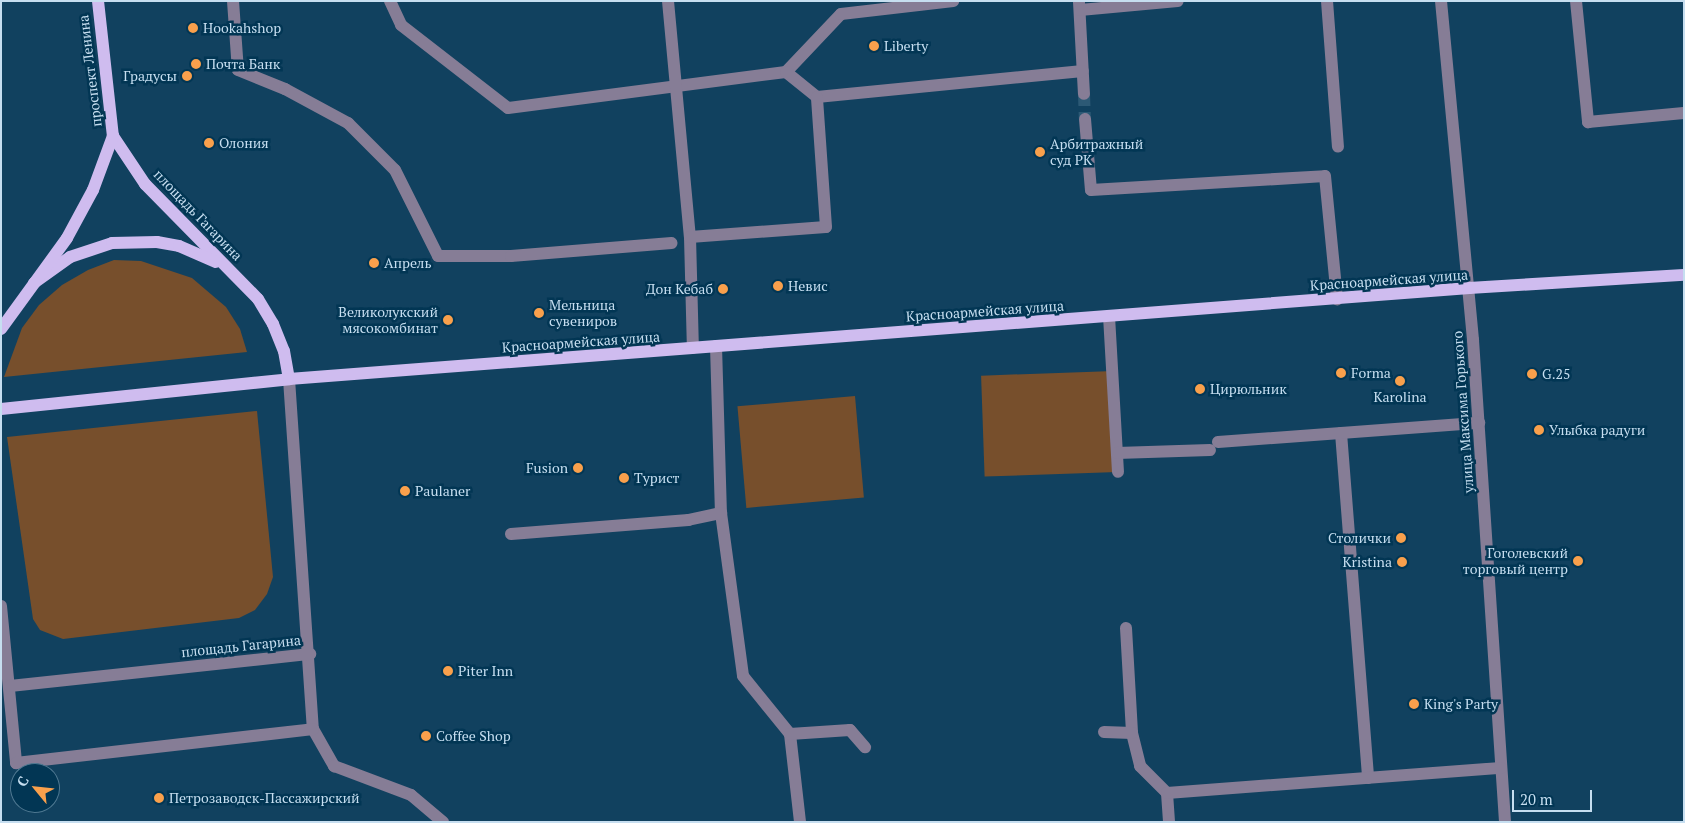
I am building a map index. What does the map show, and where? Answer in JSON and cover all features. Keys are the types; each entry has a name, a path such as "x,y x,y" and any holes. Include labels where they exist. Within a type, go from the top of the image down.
{"main road":[{"name":"проспект Ленина","path":"98,1 113,136"},
{"name":"площадь Гагарина","path":"113,136 145,184 258,300 273,324 284,351 289,379"},
{"name":"площадь Гагарина","path":"1,329 67,238 93,190 113,136"},
{"name":"площадь Гагарина","path":"34,284 70,257 112,243 135,241 179,246 214,261 238,278"},
{"name":"Красноармейская улица","path":"289,379 1469,288 1684,275"},
{"path":"1,409 289,379"}],"street":[{"path":"233,1 238,70 285,89 348,123 394,170 438,256 510,256 672,243"},
{"path":"390,1 401,25 508,108 786,72 841,14 953,1"},
{"path":"668,1 690,237 693,348"},
{"path":"1084,94 1079,6 1178,1"},
{"path":"1327,1 1338,147"},
{"name":"улица Максима Горького","path":"1441,1 1469,288 1505,822"},
{"path":"1576,1 1588,122 1684,113"},
{"path":"786,72 817,97 1083,71"},
{"path":"690,237 826,227 817,97"},
{"path":"1086,119 1091,190 1325,176 1337,299"},
{"path":"1110,316 1118,472"},
{"path":"716,346 721,512 743,676 790,734 800,822"},
{"name":"площадь Гагарина","path":"10,686 310,654 289,379"},
{"path":"1117,453 1479,423"},
{"path":"1341,433 1368,778"},
{"path":"511,534 688,520 721,512"},
{"path":"1,606 16,763 313,729"},
{"path":"1126,628 1132,733 1140,766 1167,793 1169,822"},
{"path":"310,654 313,729 334,766 411,795 443,822"},
{"path":"790,734 850,730 865,747"},
{"path":"1104,732 1132,733"},
{"path":"1167,793 1501,768"}],"shaded area":[{"path":"114,260 141,261 192,278 226,307 240,329 247,352 4,377 22,328 39,305 62,285 88,270"},
{"path":"1114,371 1118,472 985,477 981,376"},
{"path":"855,396 864,498 746,508 737,406"},
{"path":"257,411 273,577 267,594 255,610 239,618 63,639 40,630 33,619 7,437"}],"tunnel":[{"path":"1084,94 1085,119"}],"place":[{"name":"Hookahshop","path":"193,28"},
{"name":"Liberty","path":"874,46"},
{"name":"Почта Банк","path":"196,64"},
{"name":"Градусы","path":"187,76"},
{"name":"Олония","path":"209,143"},
{"name":"Арбитражный суд РК","path":"1040,152"},
{"name":"Апрель","path":"374,263"},
{"name":"Невис","path":"778,286"},
{"name":"Дон Кебаб","path":"723,289"},
{"name":"Мельница сувениров","path":"539,313"},
{"name":"Великолукский мясокомбинат","path":"448,320"},
{"name":"Forma","path":"1341,373"},
{"name":"G.25","path":"1532,374"},
{"name":"Karolina","path":"1400,381"},
{"name":"Цирюльник","path":"1200,389"},
{"name":"Улыбка радуги","path":"1539,430"},
{"name":"Fusion","path":"578,468"},
{"name":"Турист","path":"624,478"},
{"name":"Paulaner","path":"405,491"},
{"name":"Столички","path":"1401,538"},
{"name":"Гоголевский торговый центр","path":"1578,561"},
{"name":"Kristina","path":"1402,562"},
{"name":"Piter Inn","path":"448,671"},
{"name":"King's Party","path":"1414,704"},
{"name":"Coffee Shop","path":"426,736"},
{"name":"Петрозаводск-Пассажирский","path":"159,798"}]}
